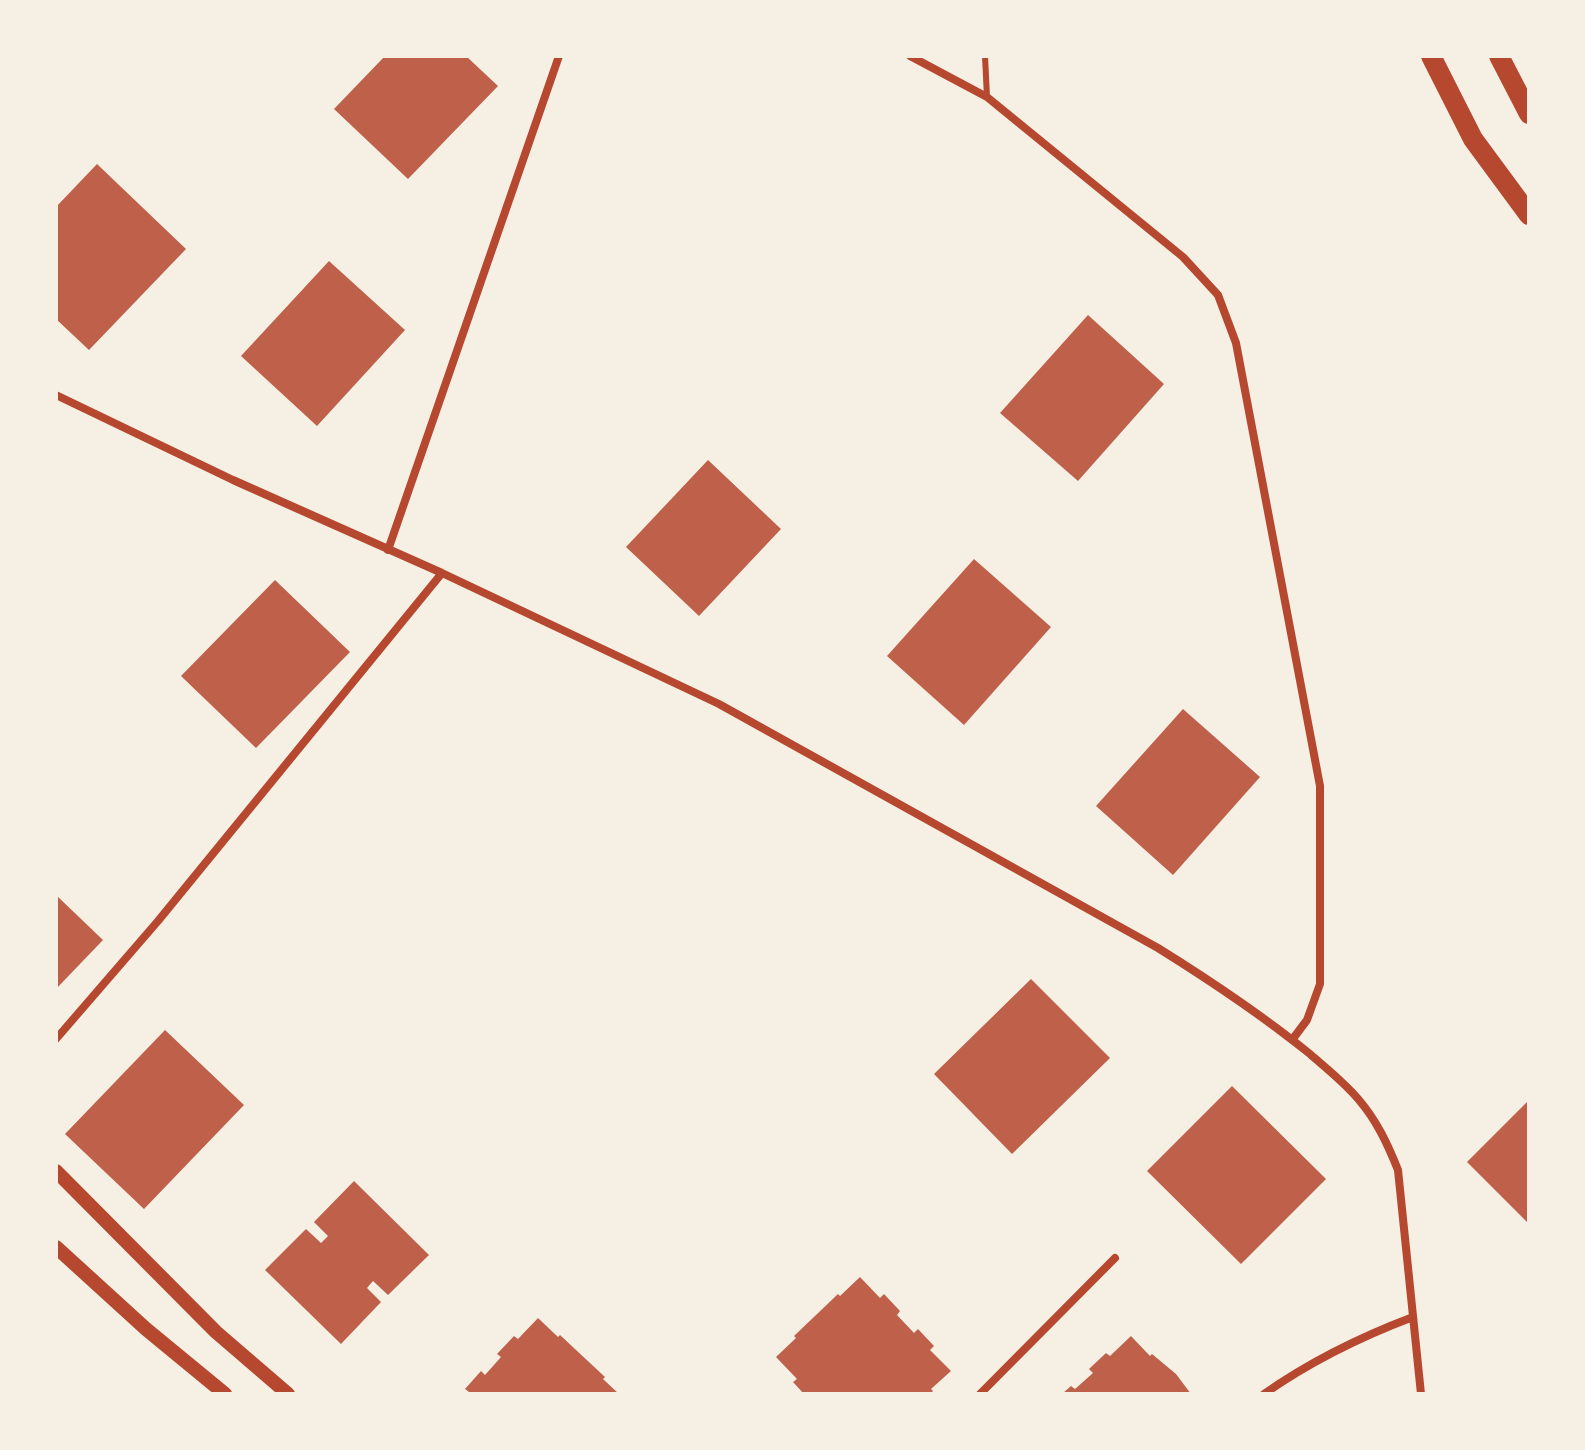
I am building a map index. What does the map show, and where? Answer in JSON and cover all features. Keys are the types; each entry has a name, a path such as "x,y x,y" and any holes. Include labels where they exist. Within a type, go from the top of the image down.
{"main road":[{"path":"1431,56 1473,139 1529,215"},
{"path":"1499,56 1529,114"}],"street":[{"path":"388,550 559,56"},
{"path":"910,56 987,97 1183,257 1218,295 1236,343 1320,786 1320,984 1307,1020 1292,1040"},
{"path":"56,395 719,704 1209,979 1344,1083 1374,1119 1388,1144 1398,1170 1421,1394"},
{"path":"56,1039 158,921 442,573"},
{"path":"56,1171 216,1332 288,1394"},
{"path":"56,1247 146,1329 225,1394"},
{"path":"980,1394 1115,1258"},
{"path":"1264,1394 1331,1352 1413,1317"}],"lane":[{"path":"985,56 987,97"}],"building":[{"path":"385,56 466,56 498,86 408,179 334,109"},
{"path":"97,164 186,249 89,350 56,319 56,207"},
{"path":"329,261 405,330 317,426 241,356"},
{"path":"1088,315 1164,384 1078,481 1000,413"},
{"path":"708,460 781,529 699,616 626,547"},
{"path":"974,559 1051,627 964,725 887,656"},
{"path":"275,580 350,652 256,748 181,676"},
{"path":"1183,709 1260,777 1173,875 1096,806"},
{"path":"56,895 103,940 56,989"},
{"path":"1031,979 1110,1058 1012,1154 934,1074"},
{"path":"165,1030 244,1105 144,1209 65,1134"},
{"path":"1232,1086 1326,1179 1241,1264 1147,1171"},
{"path":"1529,1100 1529,1224 1467,1162"},
{"path":"354,1181 429,1255 388,1295 373,1281 367,1288 381,1302 341,1344 265,1270 306,1229 321,1243 328,1236 314,1222"},
{"path":"860,1277 880,1298 884,1294 900,1311 897,1315 914,1333 918,1329 934,1346 930,1350 951,1371 931,1389 930,1394 804,1394 793,1382 797,1379 776,1357 838,1294 840,1296"},
{"path":"538,1318 605,1377 603,1379 619,1394 467,1394 469,1392 465,1389 481,1371 485,1375 501,1357 497,1354 514,1336 518,1339"},
{"path":"1131,1336 1150,1356 1152,1354 1176,1374 1191,1394 1062,1394 1071,1386 1075,1389 1093,1373 1089,1369 1106,1353 1110,1356"}]}
